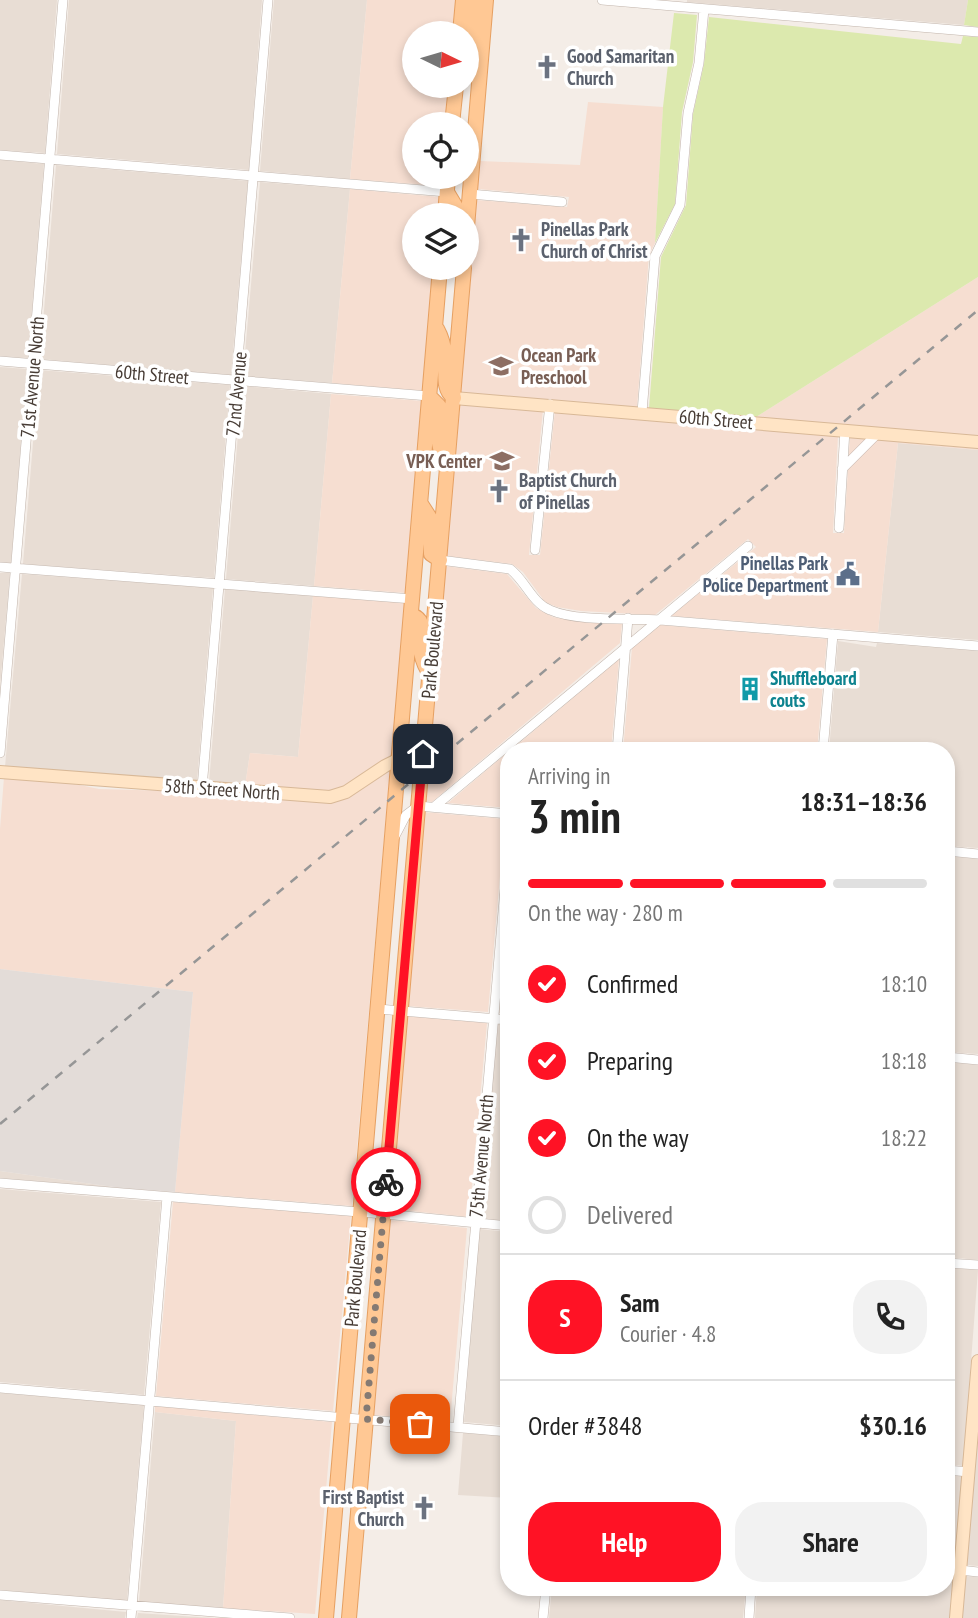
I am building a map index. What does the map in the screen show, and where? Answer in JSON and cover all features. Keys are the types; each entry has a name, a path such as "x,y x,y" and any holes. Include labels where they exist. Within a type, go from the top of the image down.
{"main road":[{"path":"461,21 463,0"},
{"path":"473,0 474,37 482,54"},
{"path":"469,203 486,0"},
{"path":"468,189 470,194"},
{"name":"Park Boulevard","path":"326,1618 439,280"},
{"name":"Park Boulevard","path":"349,1618 463,280"},
{"path":"435,325 444,349 445,380 450,395 454,398"},
{"path":"429,396 439,407 440,446 443,457 448,461"},
{"path":"421,504 429,518 431,554 440,560"},
{"path":"411,615 419,618 422,623 421,650 430,675"}],"street":[{"name":"71st Avenue North","path":"0,753 63,0"},
{"name":"72nd Avenue","path":"202,788 268,0"},
{"path":"602,0 681,4 704,9 978,32"},
{"path":"642,412 655,256 681,205 688,113 699,63 704,9"},
{"path":"0,155 254,176 402,182"},
{"path":"470,194 562,201"},
{"name":"60th Street","path":"0,361 429,396"},
{"name":"60th Street","path":"454,398 978,442"},
{"path":"535,550 550,404"},
{"path":"839,528 845,430"},
{"path":"842,469 878,433"},
{"path":"511,742 748,546"},
{"path":"440,560 510,569 541,605 555,612 580,616 978,646"},
{"path":"0,567 413,599"},
{"path":"618,742 628,618"},
{"path":"824,742 833,634"},
{"name":"58th Street North","path":"0,772 330,797 346,792 385,766 411,754 424,737"},
{"path":"434,807 500,751"},
{"path":"392,840 406,815 418,806 500,813"},
{"path":"955,852 978,853"},
{"name":"75th Avenue North","path":"458,1427 500,948"},
{"path":"378,1009 500,1019"},
{"path":"955,1058 978,1060"},
{"path":"0,1183 500,1225"},
{"path":"131,1618 167,1197"},
{"path":"955,1264 978,1265"},
{"path":"956,1618 978,1362"},
{"path":"0,1388 500,1431"},
{"path":"955,1471 969,1472"},
{"path":"960,1570 978,1572"},
{"path":"0,1595 290,1618"},
{"path":"543,1618 545,1596"},
{"path":"749,1618 750,1596"}],"shaded area":[{"path":"0,0 57,0 45,153 0,150"},
{"path":"69,0 262,0 249,170 57,154"},
{"path":"274,0 367,0 350,179 260,171"},
{"path":"367,0 457,0 455,21 402,21 402,98 449,98 447,112 402,112 402,183 350,179"},
{"path":"687,0 968,0 964,25"},
{"path":"588,102 663,107 655,243 649,255 637,407 461,393 470,280 479,280 479,203 476,203 476,200 567,207 569,197 477,189 480,161 580,165"},
{"path":"0,160 44,164 28,358 0,356"},
{"path":"56,165 248,181 231,375 40,359"},
{"path":"260,182 350,189 332,383 243,376"},
{"path":"350,189 440,197 440,203 402,203 402,280 433,280 424,391 332,383"},
{"path":"978,277 978,437 756,417"},
{"path":"0,367 27,369 11,563 0,562"},
{"path":"39,370 230,385 214,578 23,564"},
{"path":"242,386 331,394 314,586 226,579"},
{"path":"331,394 423,401 406,593 314,586"},
{"path":"460,404 543,409 529,555 540,555 555,410 838,435 833,533 844,533 850,436 978,447 978,450 898,443 878,632 671,616 756,547 748,539 655,615 581,611 545,602 523,572 512,564 446,556"},
{"path":"898,443 978,450 978,640 878,632"},
{"path":"445,566 507,574 536,608 553,617 580,622 622,623 620,643 432,802 424,801"},
{"path":"0,573 10,573 0,687"},
{"path":"22,574 213,588 197,782 5,767"},
{"path":"225,589 313,596 298,757 250,753 245,786 209,783"},
{"path":"313,596 405,603 392,758 344,787 329,792 245,786 250,753 298,757"},
{"path":"660,625 827,639 818,742 624,742 632,648"},
{"path":"838,641 876,647 877,643 978,651 978,848 955,847 955,742 830,742"},
{"path":"619,659 612,742 521,742"},
{"path":"500,759 500,807 448,803"},
{"path":"390,770 352,1206 175,1192 193,992 0,969 0,829 4,777 70,783 99,789 173,791 330,802"},
{"path":"423,812 500,819 500,876 488,1012 407,1006"},
{"path":"955,857 978,859 978,1054 955,1053"},
{"path":"0,969 193,992 175,1192 121,1188 0,1171"},
{"path":"406,1016 487,1023 469,1217 391,1209"},
{"path":"498,1024 500,1024 500,1220 480,1219"},
{"path":"955,1063 978,1065 978,1260 955,1258"},
{"path":"0,1171 121,1188 0,1178"},
{"path":"0,1189 161,1202 144,1395 0,1382"},
{"path":"173,1202 351,1216 333,1411 156,1396"},
{"path":"390,1220 467,1228 450,1421 374,1415"},
{"path":"479,1229 500,1231 500,1425 464,1422"},
{"path":"955,1269 978,1270 963,1466 955,1465"},
{"path":"0,1393 144,1405 127,1601 0,1590"},
{"path":"155,1406 332,1422 315,1614 223,1608 236,1421 155,1412"},
{"path":"155,1412 236,1421 223,1608 139,1602"},
{"path":"978,1431 978,1566 967,1565"},
{"path":"463,1433 500,1436 500,1497 458,1495"},
{"path":"955,1476 962,1476 955,1559"},
{"path":"966,1576 978,1577 978,1618 962,1618"},
{"path":"551,1596 745,1596 743,1618 549,1618"},
{"path":"756,1596 952,1596 950,1618 755,1618"},
{"path":"0,1600 126,1612 125,1618 0,1618"},
{"path":"138,1613 212,1618 137,1618"}],"green space":[{"path":"968,0 978,0 978,27 964,25"},
{"path":"674,13 697,15 693,62 682,112 675,204 655,243 663,107"},
{"path":"709,17 961,44 963,36 978,37 978,277 756,417 649,408 661,257 686,205 693,114 704,64"}],"railway":[{"path":"0,1124 978,310"}],"way so far":[{"path":"386,1182 366,1419 420,1424"}],"place":[{"name":"Good Samaritan Church","path":"547,67"},
{"name":"Pinellas Park Church of Christ","path":"521,240"},
{"name":"Ocean Park Preschool","path":"501,366"},
{"name":"VPK Center","path":"502,461"},
{"name":"Baptist Church of Pinellas","path":"499,491"},
{"name":"Pinellas Park Police Department","path":"848,574"},
{"name":"Shuffleboard couts","path":"750,689"},
{"name":"First Baptist Church","path":"424,1508"}],"route":[{"path":"386,1182 423,754"}]}
